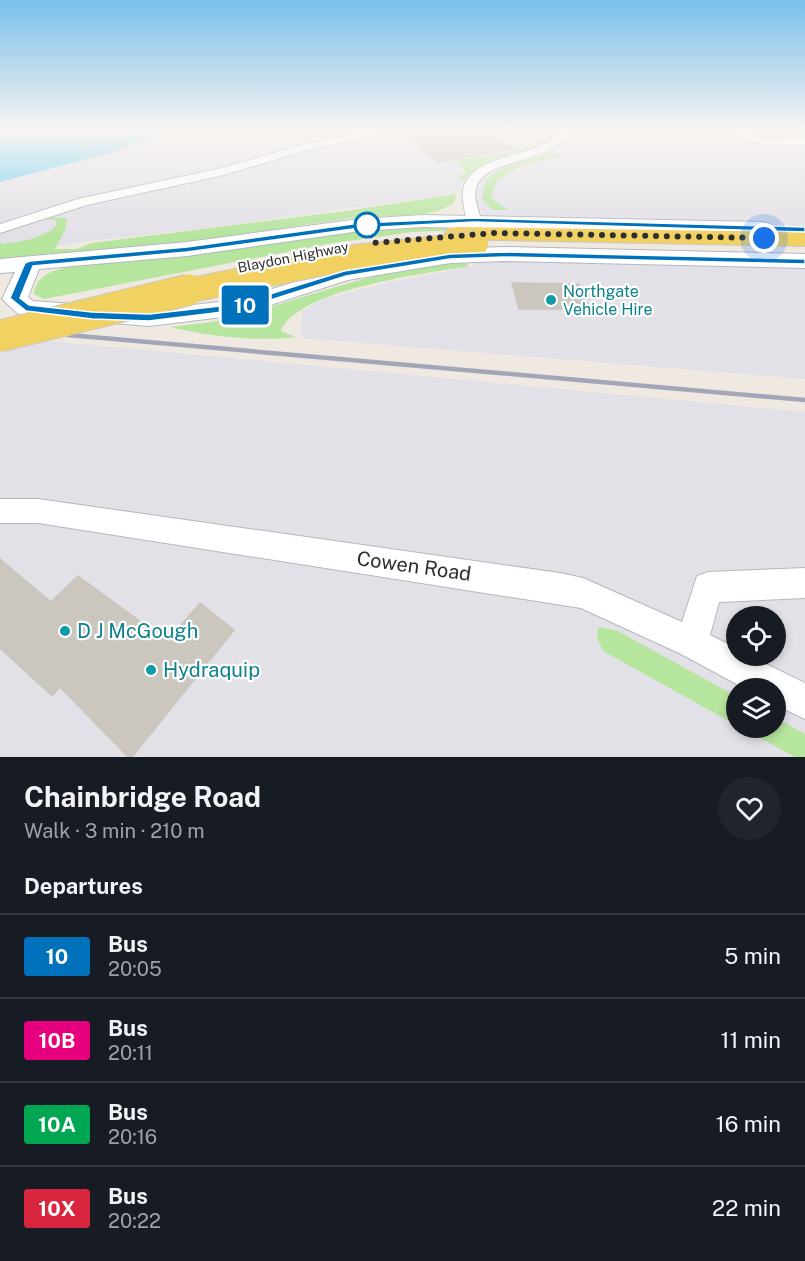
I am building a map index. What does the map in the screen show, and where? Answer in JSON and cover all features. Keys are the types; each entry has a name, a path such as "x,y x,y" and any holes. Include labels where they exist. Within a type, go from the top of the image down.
{"main road":[{"path":"0,266 187,249 360,225 469,233 762,228 805,230"},
{"name":"Blaydon Highway","path":"0,316 354,245 469,233 805,239"},
{"name":"Blaydon Highway","path":"0,336 330,259 416,247 469,233 805,249"},
{"path":"30,263 15,298 26,308 149,318 239,307 344,274 450,256 504,254 805,261"}],"street":[{"path":"0,229 83,202 244,165"},
{"path":"469,233 471,185 479,174 495,165"},
{"name":"Cowen Road","path":"0,511 38,511 583,593 692,643 805,702"},
{"path":"692,643 708,587 805,583"}],"shaded area":[{"path":"63,165 805,165 805,233 501,227 459,193 215,227 80,242 0,257 0,182"},
{"path":"484,249 805,255 805,379 301,338 302,311 324,299 390,282 473,266"},
{"path":"0,339 28,339 805,412 805,757 0,757"}],"green space":[{"path":"461,165 486,165 464,180 458,179 466,171"},
{"path":"521,165 497,180 491,198 508,210 493,210 482,199 486,179 503,168"},
{"path":"456,194 454,203 443,209 419,215 352,218 159,246 0,260 0,236 1,244 37,237 56,226 56,220 45,220 48,217 67,218 66,228 55,249 76,249 92,243 353,210"},
{"path":"440,224 485,229 412,232 333,243 44,299 34,294 43,277 75,265 359,230"},
{"path":"464,263 470,266 366,285 311,304 292,316 281,331 295,337 265,339 232,337 170,327 227,319 375,276"},
{"path":"598,627 616,630 726,690 726,719 603,651 597,638"},
{"path":"786,724 805,734 805,757 795,757 760,738 786,738"}],"water":[{"path":"0,165 63,165 0,182"}],"building":[{"name":"Northgate Vehicle Hire","path":"512,283 579,284 590,309 519,309"},
{"path":"0,559 51,602 78,576 167,641 200,603 234,630 132,757 128,757 60,687 52,696 0,648"}],"railway":[{"path":"0,329 805,400"}],"bus line":[{"name":"10","path":"805,230 474,220 360,225 187,249 30,263 15,298 26,308 149,318 239,307 344,274 450,256 504,254 805,261"}],"place":[{"name":"Northgate Vehicle Hire","path":"551,300"},
{"name":"D J McGough","path":"65,631"},
{"name":"Hydraquip","path":"151,670"}],"route":[{"path":"367,225 373,243 456,234 494,233 764,238"}]}
